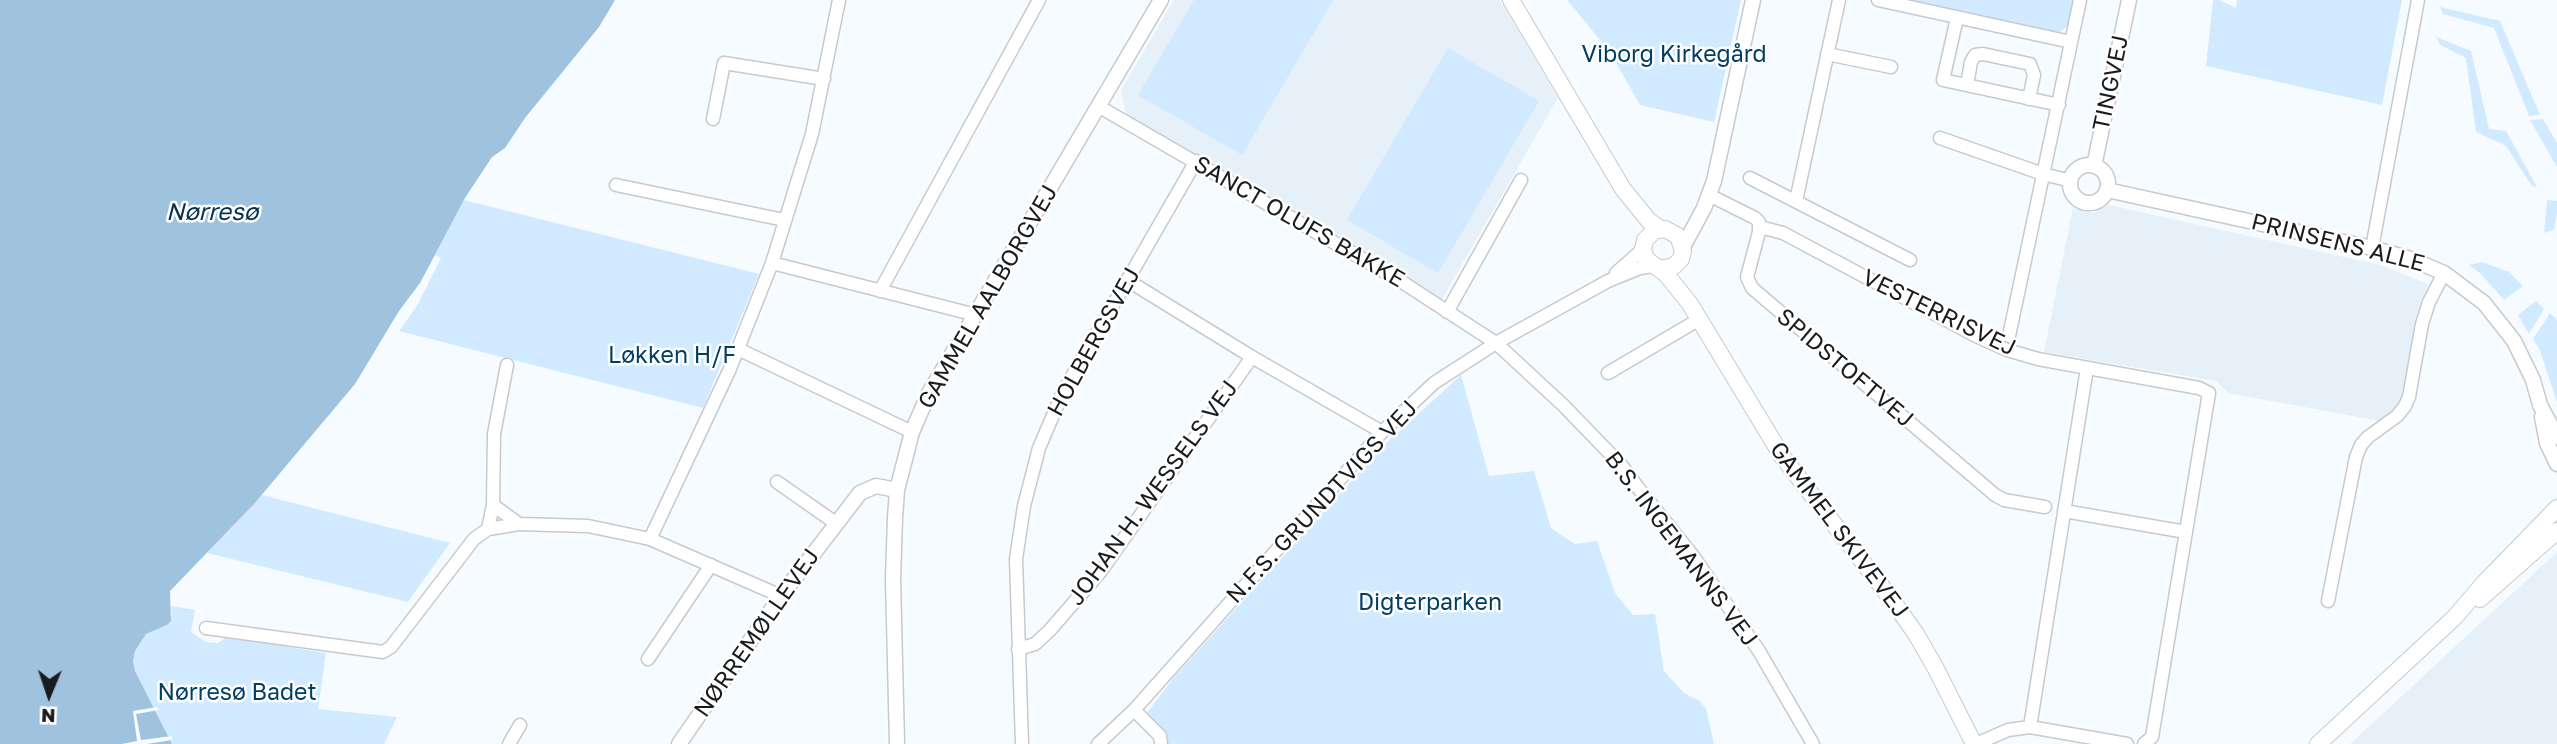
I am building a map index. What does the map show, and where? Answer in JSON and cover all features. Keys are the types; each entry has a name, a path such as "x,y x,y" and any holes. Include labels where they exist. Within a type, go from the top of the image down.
{"main road":[{"path":"1511,0 1623,189 1649,221 1678,236 1681,254 1670,268 1656,267 1646,259 1623,189"},
{"path":"1643,246 1650,233 1666,230"},
{"name":"GAMMEL SKIVEVEJ","path":"1681,254 1689,304"},
{"name":"GAMMEL SKIVEVEJ","path":"1656,267 1689,304 1782,456 1916,634 1975,744"},
{"path":"2318,744 2455,617 2557,508"},
{"path":"2455,617 2492,590 2557,531"}],"street":[{"path":"650,539 738,349 772,263 812,134 839,0"},
{"path":"880,291 1039,0"},
{"name":"GAMMEL AALBORGVEJ","path":"897,744 893,579 897,490 912,432 929,393 1161,0"},
{"path":"1681,254 1709,195 1753,0"},
{"path":"1796,201 1839,0"},
{"path":"1878,0 2071,42"},
{"path":"2009,336 2080,0"},
{"name":"TINGVEJ","path":"2094,166 2129,0"},
{"path":"2372,247 2418,0"},
{"path":"1957,18 1943,80 2059,105"},
{"path":"1827,54 1891,67"},
{"path":"1966,85 1975,55 1983,54 2030,64 2034,75 2029,99"},
{"path":"713,119 723,63 824,79"},
{"name":"SANCT OLUFS BAKKE","path":"1098,106 1383,271 1496,343"},
{"path":"1940,138 2071,181"},
{"name":"HOLBERGSVEJ","path":"1023,744 1016,559 1024,506 1039,448 1063,392 1196,161"},
{"path":"2094,166 2105,175 2107,190 2100,200 2085,203 2076,197 2071,181 2082,167 2094,166"},
{"path":"1750,178 1910,260"},
{"path":"1447,312 1521,180"},
{"path":"616,185 784,220"},
{"name":"PRINSENS ALLE","path":"2107,190 2372,247 2412,259 2444,273 2484,303 2500,321 2524,360 2540,405 2557,437"},
{"path":"1709,195 1755,218 1760,227"},
{"path":"1666,230 1683,225 1709,195"},
{"name":"VESTERRISVEJ","path":"1760,227 1783,233 1973,335 2007,350 2038,359 2199,388 2209,393 2186,532"},
{"name":"SPIDSTOFTVEJ","path":"1760,227 1747,273 1748,283 1752,288 1995,495 2004,500 2045,507"},
{"name":"N.F.S. GRUNDTVIGS VEJ","path":"1608,281 1643,246"},
{"path":"772,263 976,315"},
{"name":"N.F.S. GRUNDTVIGS VEJ","path":"1098,744 1134,710 1382,432 1434,383 1496,343 1608,281 1640,268 1656,267"},
{"path":"2328,601 2356,457 2368,437 2397,416 2405,406 2422,324 2429,302 2444,273"},
{"path":"1127,280 1252,357 1382,432"},
{"path":"1608,373 1698,320"},
{"name":"B.S. INGEMANNS VEJ","path":"1496,343 1564,406 1622,467 1693,556 1759,651 1814,744"},
{"path":"738,349 912,432"},
{"name":"JOHAN H. WESSELS VEJ","path":"1018,649 1035,644 1101,571 1252,357"},
{"path":"488,529 493,505 494,434 507,365"},
{"path":"2030,727 2087,368"},
{"name":"PRINSENS ALLE","path":"2540,405 2547,443 2557,464"},
{"path":"777,482 837,524"},
{"name":"NØRREMØLLEVEJ","path":"679,744 780,596 860,492 876,486 897,490"},
{"path":"493,505 519,524"},
{"path":"2064,511 2186,532 2152,737 2146,743"},
{"path":"206,628 383,652 391,647 474,539 488,529 519,524 588,526 621,531 650,539 780,596"},
{"path":"648,659 711,565"},
{"path":"1134,710 1160,736 1161,744"},
{"path":"509,744 520,725"},
{"path":"1975,744 2008,730 2030,727 2127,744"}],"shaded area":[{"path":"1174,0 1500,0 1558,98 1442,299 1126,114 1121,90"},
{"path":"2109,205 2380,265 2428,284 2417,312 2401,403 2380,421 2228,393 2216,381 2044,352 2073,208 2093,213"},
{"path":"2557,552 2557,744 2350,744"}],"green space":[{"path":"1194,0 1333,0 1242,155 1138,95"},
{"name":"Viborg Kirkegård","path":"1567,0 1741,0 1714,122 1640,105 1610,52"},
{"path":"1905,0 2074,0 2068,25 2060,32"},
{"path":"2213,0 2236,8 2237,0 2402,0 2382,105 2206,66"},
{"path":"2440,7 2500,21 2540,115 2529,116 2494,28 2443,14"},
{"path":"2436,37 2471,51 2489,129 2506,131 2537,187 2532,186 2506,146 2476,132 2466,58 2440,45"},
{"path":"1448,48 1539,101 1438,273 1347,220"},
{"path":"2543,119 2557,143 2557,167 2530,120"},
{"name":"Løkken H/F","path":"464,200 759,274 703,408 399,331 417,306 441,258 435,255"},
{"path":"2547,200 2557,201 2557,213 2554,230 2544,233"},
{"path":"2482,262 2509,272 2523,286 2504,300 2480,273 2469,265"},
{"path":"2536,301 2544,309 2529,334 2518,315"},
{"path":"2550,313 2557,320 2557,402 2539,348 2533,339"},
{"name":"Digterparken","path":"1461,375 1489,476 1534,471 1551,528 1575,544 1597,541 1615,593 1633,615 1655,614 1664,671 1684,693 1700,701 1706,709 1714,744 1157,744 1157,740 1139,723 1175,676 1382,447"},
{"path":"262,495 450,543 408,602 207,553"},
{"name":"Nørresø Badet","path":"171,606 195,610 191,632 206,642 218,643 227,637 326,653 318,709 397,717 384,744 172,744 135,671 133,661 135,651 146,634 167,625 172,615"}],"water":[{"name":"Nørresø","path":"0,0 615,0 599,27 525,118 505,148 492,157 465,198 420,283 399,311 355,384 254,504 170,591 171,621 146,634 135,651 133,661 135,671 172,744 0,744"}],"pier":[{"path":"157,707 159,710 136,714 141,740 172,736 172,740 122,744 137,741 133,711"}]}
